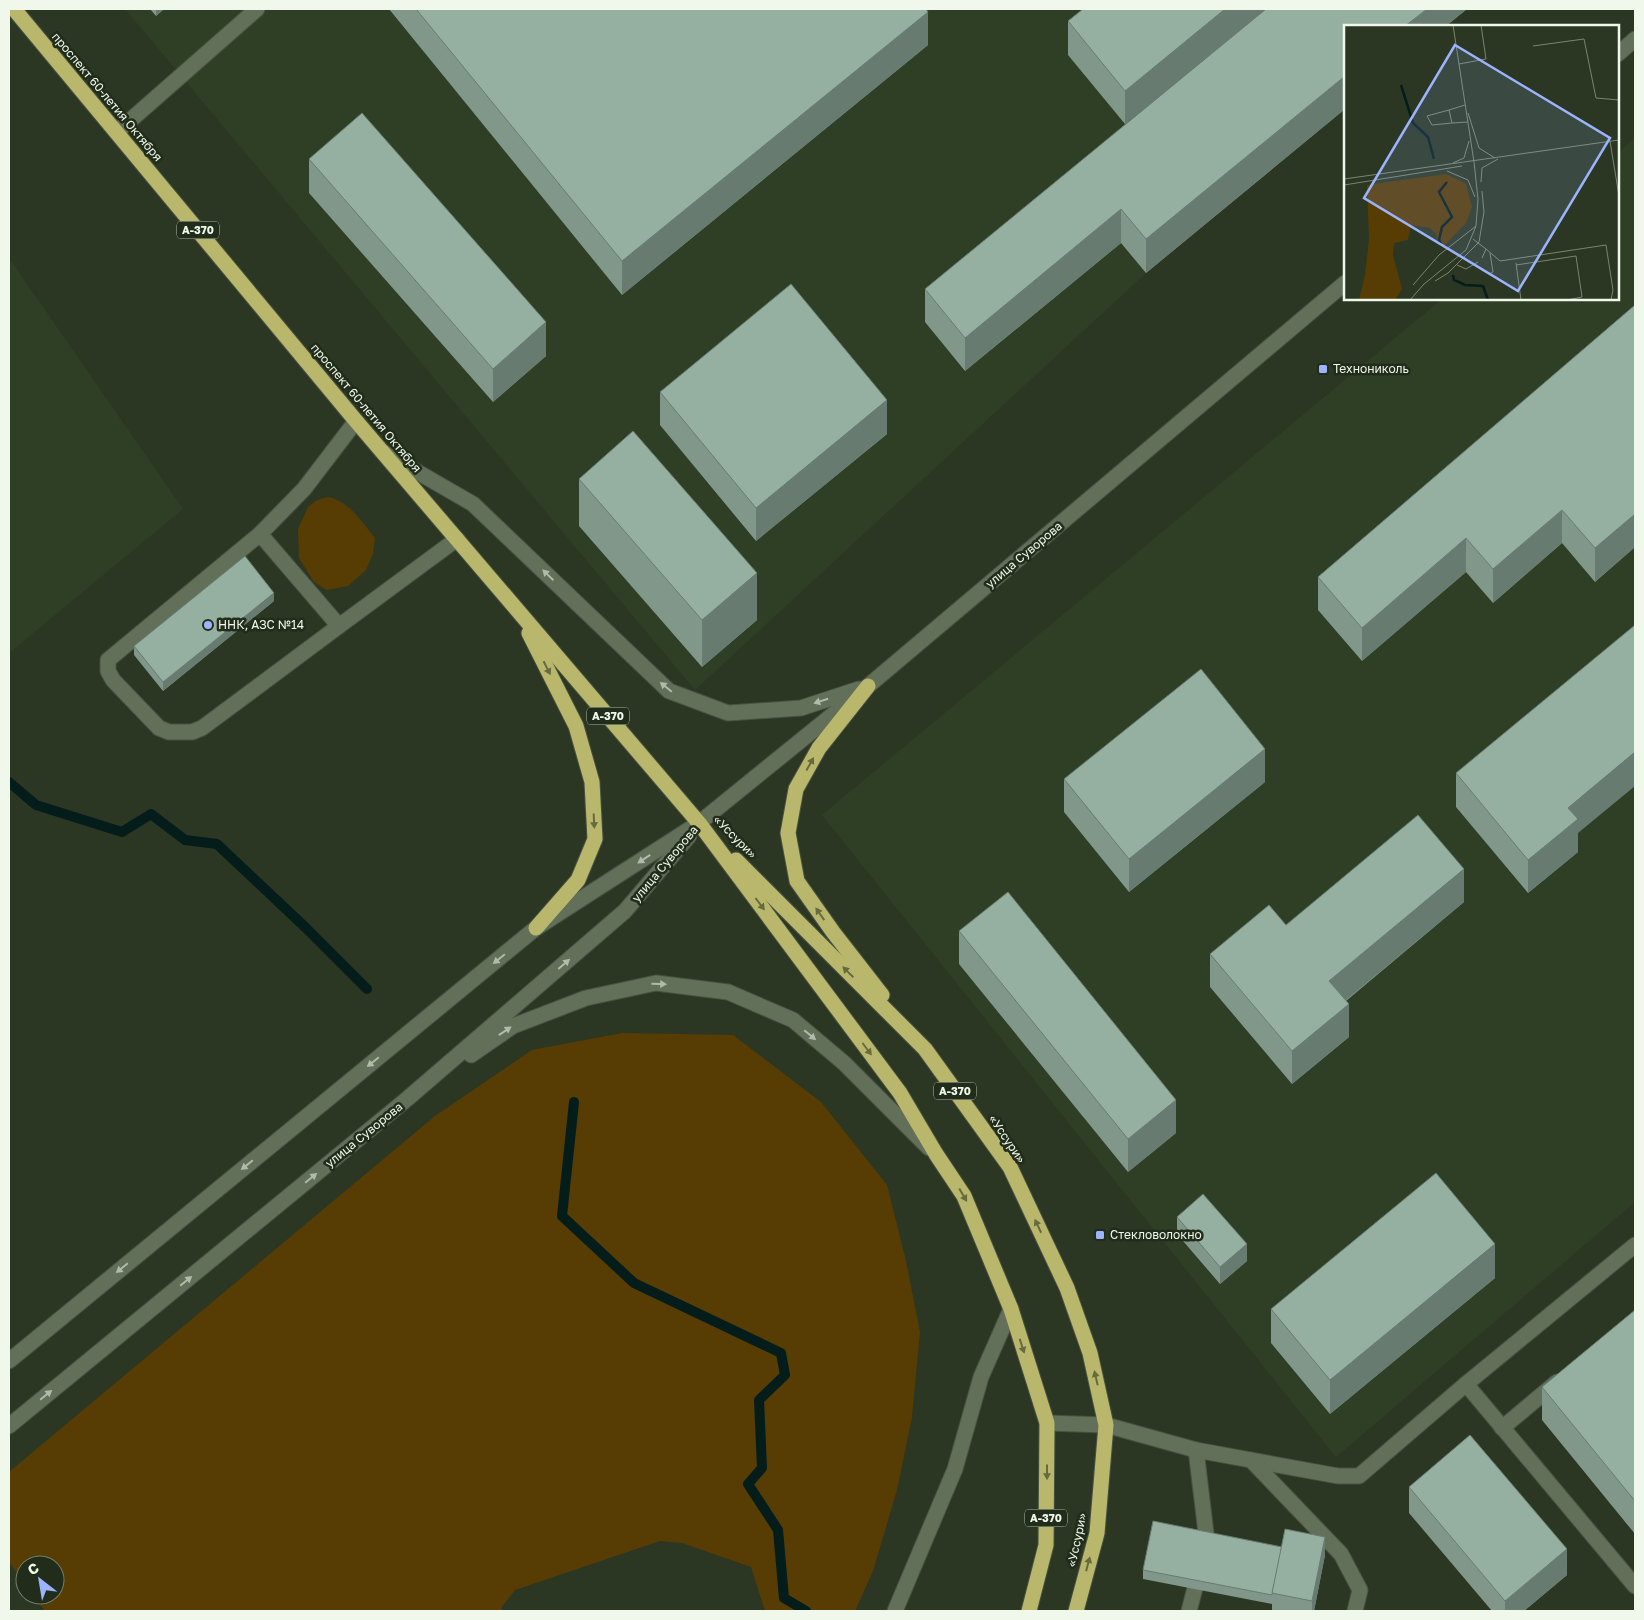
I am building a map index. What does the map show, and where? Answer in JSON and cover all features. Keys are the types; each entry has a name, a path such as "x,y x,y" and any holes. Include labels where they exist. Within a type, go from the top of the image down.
{"highway":[{"name":"проспект 60-летия Октября","path":"14,9 356,421 699,823"},
{"path":"517,609 576,726 592,782 595,838 578,880 536,928"},
{"path":"868,686 818,748 796,789 788,833 797,881 832,932 925,1049"},
{"name":"«Уссури»","path":"699,823 925,1049 1010,1167 1067,1288 1090,1353 1106,1425 1097,1533 1076,1611"},
{"name":"«Уссури»","path":"699,823 900,1093 936,1154 964,1196 1011,1309 1047,1423 1046,1546 1029,1611"}],"main road":[{"path":"117,132 256,9"},
{"path":"1619,53 1635,39"},
{"name":"улица Суворова","path":"9,1361 536,928 699,823 868,686 1344,284"},
{"path":"356,421 304,489 260,534 108,660 108,671 113,680 159,728 170,732 192,732 202,728 457,539"},
{"path":"382,451 474,504 669,691 728,713 801,708 868,686"},
{"path":"260,534 340,626"},
{"name":"улица Суворова","path":"9,1426 408,1099 625,912 699,823"},
{"path":"408,1099 513,1026 586,998 656,983 728,992 793,1020 844,1063 936,1154"},
{"path":"1047,1423 1106,1425 1196,1450 1338,1476 1359,1476 1466,1384 1635,1245"},
{"path":"895,1611 955,1469 981,1377 1011,1309"},
{"path":"1502,1428 1569,1373"},
{"path":"1466,1384 1635,1586"},
{"path":"1196,1450 1206,1533 1205,1540"},
{"path":"1251,1460 1341,1554 1360,1590 1355,1611"},
{"path":"1189,1611 1195,1588"}],"shaded area":[{"path":"125,9 1467,9 1344,25 1344,110 1146,273 695,690"},
{"path":"1635,138 1635,1202 1336,1457 822,815 1441,300 1619,300 1619,151"},
{"path":"9,258 183,509 9,653"},
{"path":"328,497 336,499 349,508 375,538 373,554 366,570 348,586 327,590 314,582 299,558 298,529 308,507 317,500"},
{"path":"622,1033 733,1035 821,1102 887,1185 906,1261 920,1332 912,1417 897,1490 873,1571 855,1611 765,1611 751,1567 682,1543 660,1541 515,1590 501,1608 502,1611 45,1611 40,1605 65,1605 65,1555 15,1555 15,1570 9,1562 9,1472 435,1116 532,1050"}],"building":[{"path":"416,9 926,9 928,12 622,261"},
{"path":"1083,9 1225,9 1125,91 1068,21"},
{"path":"1266,9 1427,9 1406,25 1344,25 1344,77 1146,239 1121,209 965,338 925,289"},
{"path":"362,113 546,322 493,369 309,159"},
{"path":"791,284 887,400 756,508 660,392"},
{"path":"1635,305 1635,514 1595,548 1562,510 1493,569 1466,538 1362,628 1318,577"},
{"path":"633,431 757,573 702,620 579,479"},
{"path":"245,556 274,593 163,682 134,646"},
{"path":"1635,625 1635,752 1568,808 1578,819 1528,860 1456,773"},
{"path":"1201,669 1265,749 1129,859 1064,779"},
{"path":"1418,815 1464,869 1329,981 1349,1004 1292,1051 1210,954 1269,905 1286,925"},
{"path":"1008,892 1176,1100 1128,1139 959,931"},
{"path":"1436,1173 1495,1244 1330,1380 1271,1309"},
{"path":"1203,1194 1247,1244 1220,1267 1177,1217"},
{"path":"1635,1310 1635,1501 1542,1387"},
{"path":"1470,1435 1567,1549 1505,1601 1409,1487"},
{"path":"1153,1521 1282,1547 1272,1595 1143,1570"},
{"path":"1285,1529 1325,1537 1312,1601 1272,1593"}],"waterway":[{"path":"9,782 36,805 122,832 151,814 185,840 217,844 367,989"},
{"path":"574,1102 562,1216 634,1283 781,1353 785,1375 759,1400 762,1468 748,1484 778,1530 784,1598 806,1611"}],"place":[{"name":"Технониколь","path":"1323,369"},
{"name":"ННК, АЗС №14","path":"208,625"},
{"name":"Стекловолокно","path":"1100,1235"}]}
